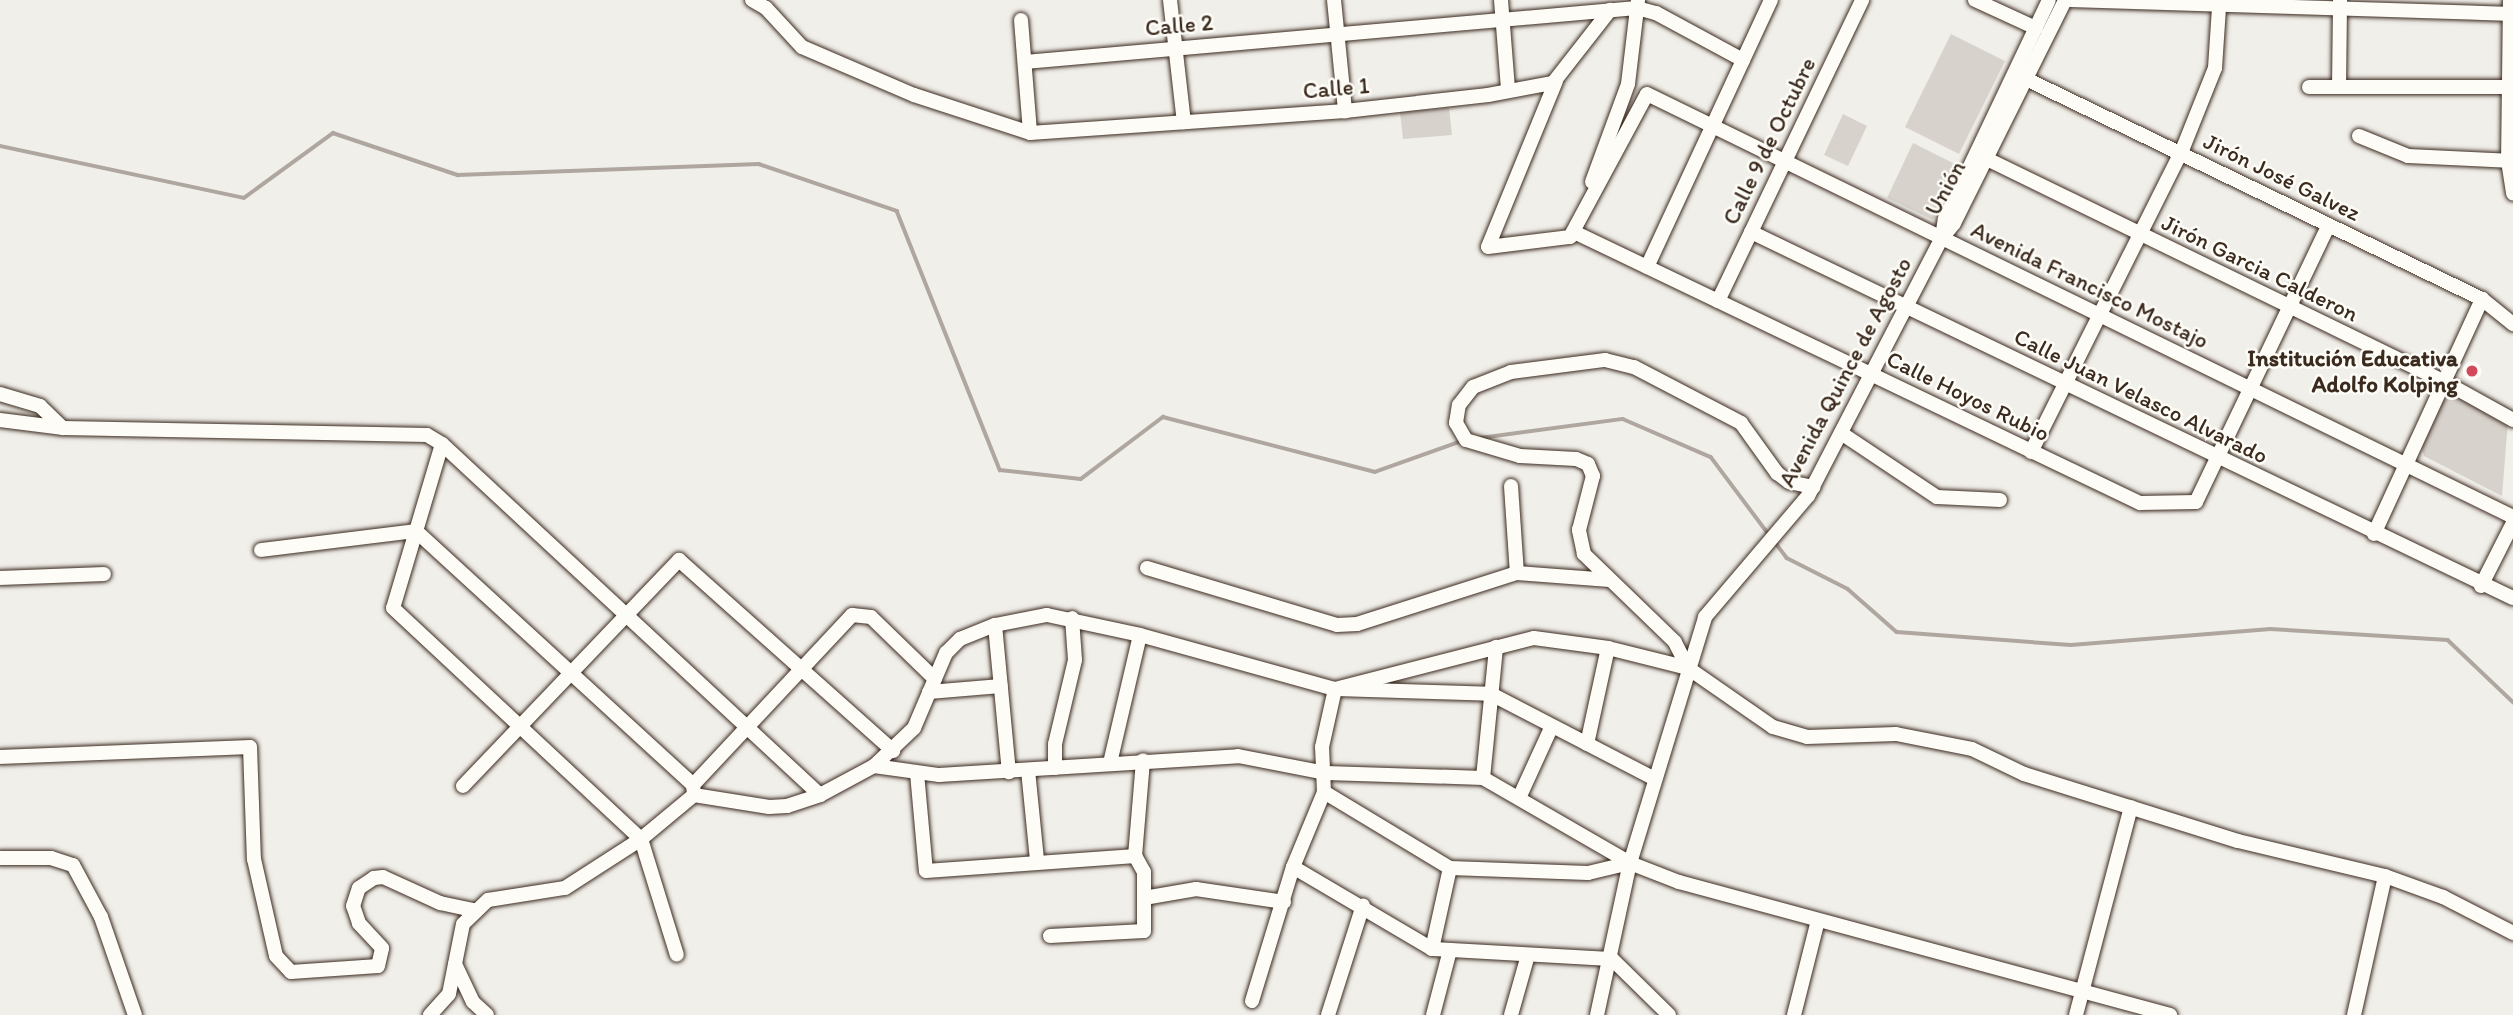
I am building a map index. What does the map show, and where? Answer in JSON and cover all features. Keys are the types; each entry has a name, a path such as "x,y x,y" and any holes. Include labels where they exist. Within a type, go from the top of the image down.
{"street":[{"path":"752,0 766,8 802,47 914,94 1030,133 1021,20"},
{"path":"1170,0 1184,122"},
{"path":"1334,0 1345,111"},
{"path":"1501,0 1508,89"},
{"path":"1647,267 1771,0"},
{"name":"Calle 9 de Octubre","path":"1718,301 1862,0"},
{"path":"1975,0 2036,28"},
{"name":"Unión","path":"1942,238 1945,219 2049,0"},
{"path":"2068,0 2219,7 2245,4 2511,9 2513,194"},
{"name":"Unión","path":"1942,238 1987,159 2068,0"},
{"path":"1609,10 1556,81 1489,247 1560,240 1573,232 1628,84 1637,4"},
{"name":"Calle 2","path":"1025,62 1609,10 1637,4 1743,60"},
{"path":"2339,87 2340,5"},
{"path":"2031,452 2181,153 2214,68 2219,7"},
{"name":"Jirón José Galvez","path":"2026,79 2482,299 2513,324"},
{"name":"Calle 1","path":"1030,133 1345,111 1488,95 1556,81"},
{"path":"1527,87 1542,102 1543,113"},
{"path":"2309,87 2511,87"},
{"name":"Avenida Francisco Mostajo","path":"1573,232 1647,94 2513,517"},
{"path":"2359,136 2408,156 2511,161"},
{"name":"Jirón Garcia Calderon","path":"1987,159 2288,309 2443,381 2513,420"},
{"path":"2218,458 2329,225"},
{"name":"Calle Hoyos Rubio","path":"1573,232 2140,503 2196,502 2218,458"},
{"name":"Calle Juan Velasco Alvarado","path":"1751,232 2481,586 2513,597"},
{"name":"Avenida Quince de Agosto","path":"1597,1015 1612,959 1630,863 1704,617 1731,581 1783,524 1812,487 1942,238"},
{"path":"2374,534 2404,463 2482,299"},
{"path":"1688,668 1675,642 1592,564 1580,542 1592,494 1593,477 1588,464 1576,459 1520,456 1466,440 1456,423 1459,405 1473,387 1511,372 1605,360 1634,367 1741,424 1777,473 1790,482 1812,487"},
{"path":"0,394 40,406 63,428"},
{"path":"0,420 63,428 414,432 442,444 820,796"},
{"path":"1841,433 1937,497 2000,500"},
{"path":"442,444 393,608 641,839 677,955"},
{"path":"1511,486 1517,573"},
{"path":"2481,586 2513,523"},
{"path":"261,550 416,531 575,674 693,790 769,807 787,806 820,796 874,766 893,751 914,728 946,653 960,639 995,625 1047,615 1072,618 1140,635 1335,689 1491,694 1655,779"},
{"path":"463,786 575,674 679,560 893,751"},
{"path":"1147,568 1337,625 1357,624 1517,573 1610,580"},
{"path":"0,578 104,573"},
{"path":"430,1015 449,994 463,924 473,910 504,896 544,895 565,888 641,839 693,790 746,727 852,615 864,613 932,686 1001,686"},
{"path":"1055,768 1055,744 1075,660 1072,618"},
{"path":"995,625 1009,772"},
{"path":"1110,763 1140,635"},
{"path":"1335,689 1496,646 1546,637 1608,648 1688,668 1773,727 1807,737 1896,734 1972,749 2024,775 2238,841 2385,876 2443,897 2513,933"},
{"path":"1483,778 1496,646"},
{"path":"1587,744 1608,648"},
{"path":"1252,1001 1293,867 1324,792 1326,773 1322,747 1335,689"},
{"path":"1519,798 1552,726"},
{"path":"0,757 250,747 254,859 276,956 291,972 378,966 382,948 359,923 353,906 359,888 374,878 383,877 440,903 473,910"},
{"path":"874,766 917,773 1009,772 1143,760 1238,756 1326,773 1483,778 1630,863 1818,920 2170,1015"},
{"path":"1050,936 1144,931 1144,872 1135,856 1143,760"},
{"path":"1028,770 1037,860"},
{"path":"917,773 926,871 1037,860 1135,856"},
{"path":"1324,792 1450,869 1588,873 1630,863"},
{"path":"2076,1015 2131,807"},
{"path":"0,858 51,858 73,865 101,916 135,1015"},
{"path":"1293,867 1363,905 1432,949 1612,959 1669,1015"},
{"path":"1432,949 1450,869"},
{"path":"2354,1015 2385,876"},
{"path":"1144,898 1196,889 1284,902"},
{"path":"1328,1015 1363,905"},
{"path":"1794,1015 1818,920"},
{"path":"1433,1015 1450,950"},
{"path":"1510,1015 1528,955"},
{"path":"455,963 473,1002 487,1015"}],"shaded area":[{"path":"1951,34 2005,61 1959,154 1905,127"},
{"path":"1449,108 1452,135 1403,139 1400,112"},
{"path":"1843,114 1867,126 1848,166 1824,155"},
{"path":"1913,143 1959,166 1933,220 1887,198"},
{"path":"2453,391 2508,421 2502,496 2424,456 2421,444 2445,395"}],"waterway":[{"path":"0,146 244,198 333,133 458,175 759,164 897,211 1000,470 1081,479 1163,417 1375,472 1462,441"},
{"path":"1480,438 1623,419 1711,457 1770,536"},
{"path":"1775,542 1787,558 1848,589 1897,632 2071,645 2270,629 2448,640 2513,702"}],"place":[{"name":"Institución Educativa Adolfo Kolping","path":"2472,371"}]}
